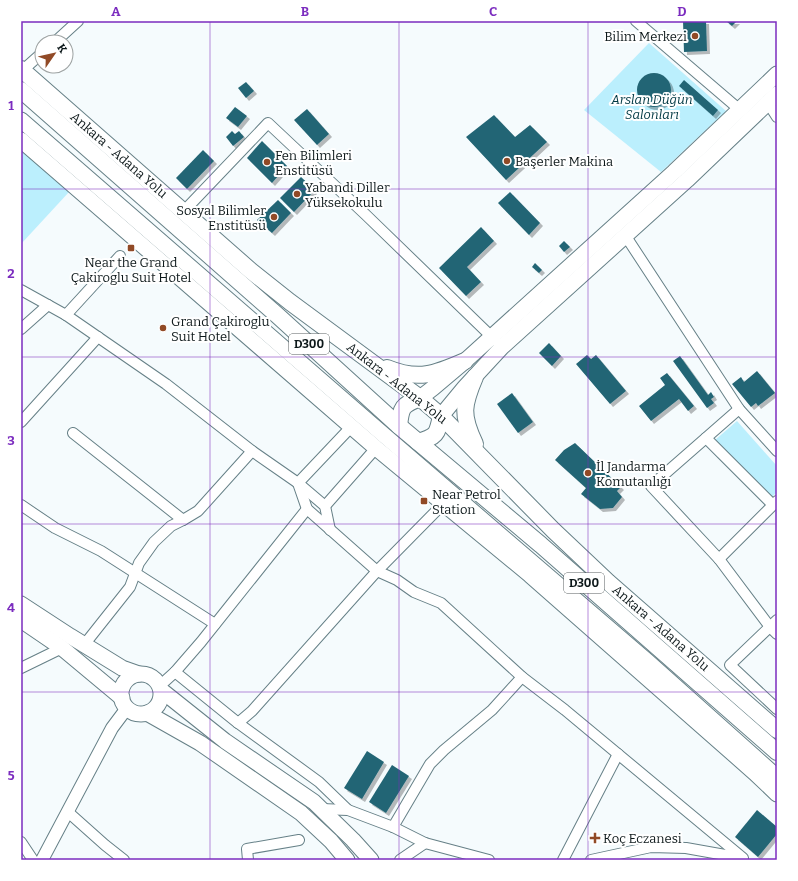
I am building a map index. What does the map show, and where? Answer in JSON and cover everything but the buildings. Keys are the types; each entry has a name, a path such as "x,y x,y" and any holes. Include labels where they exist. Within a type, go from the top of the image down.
{"highway":[{"name":"Ankara - Adana Yolu","path":"22,69 251,271 290,302 420,398 441,416 553,530 608,582 777,730"},
{"name":"Ankara - Adana Yolu","path":"21,90 288,325 399,426 541,545 777,752"},
{"path":"372,362 403,374 423,375 442,371 465,361"},
{"path":"475,377 464,406 467,428 480,454"},
{"path":"399,426 401,411 407,403 420,398"},
{"path":"418,442 431,438 438,430 441,416"}],"main road":[{"path":"420,398 465,361 674,172 777,74"},
{"path":"441,416 502,347 687,180 772,99"},
{"path":"21,120 381,442 641,656 777,777"},
{"path":"21,140 357,421"},
{"path":"381,442 444,503 541,585 777,794"},
{"path":"21,604 122,668 152,678 178,705 225,741 314,802 371,860"},
{"path":"21,620 62,648 137,714 147,713 156,708 160,702 160,687"},
{"path":"124,703 122,691 124,684 130,678 139,674"},
{"path":"147,713 200,743 301,813 331,841 347,860"}],"street":[{"path":"64,34 78,21"},
{"path":"636,21 740,110"},
{"path":"22,69 34,59"},
{"path":"772,99 777,117"},
{"path":"184,211 268,123 366,215 502,347"},
{"path":"625,235 739,409 777,451"},
{"path":"66,315 120,256"},
{"path":"21,290 66,315 166,384 252,451 298,483 325,506 330,530"},
{"path":"21,329 48,305"},
{"path":"21,422 98,337"},
{"path":"739,409 651,486 719,559 775,627 730,665 777,709"},
{"path":"298,483 357,421"},
{"path":"73,432 183,520"},
{"path":"706,438 775,503 719,559"},
{"path":"325,506 381,442"},
{"path":"84,645 130,588 139,562 154,542 170,526 198,511 252,451"},
{"path":"298,483 307,509 377,571 397,580 414,592 441,603 522,677 745,859"},
{"path":"238,722 252,711 377,571 444,503"},
{"path":"21,505 55,528 101,551 215,624"},
{"path":"160,687 215,624 307,509"},
{"path":"21,668 62,648"},
{"path":"174,672 319,782 348,810"},
{"path":"393,827 430,764 444,750 492,710 522,677"},
{"path":"42,860 124,703"},
{"path":"563,860 618,754"},
{"path":"321,809 348,810 393,827 425,843 488,860"},
{"path":"68,812 124,860"},
{"path":"248,860 247,849 299,840"},
{"path":"21,842 33,860"},
{"path":"400,860 425,843"},
{"path":"591,860 651,847 686,848 745,859"}],"green space":[{"name":"Arslan Düğün Salonları","path":"649,43 726,111 661,172 584,110"},
{"path":"21,150 69,192 21,244"},
{"path":"737,421 777,466 777,492 772,497 715,440"}],"place":[{"name":"Bilim Merkezi","path":"695,36"},
{"name":"Başerler Makina","path":"507,161"},
{"name":"Fen Bilimleri Enstitüsü","path":"267,162"},
{"name":"Yabandi Diller Yüksekokulu","path":"297,194"},
{"name":"Sosyal Bilimler Enstitüsü","path":"274,217"},
{"name":"Near the Grand Çakiroglu Suit Hotel","path":"131,248"},
{"name":"Grand Çakiroglu Suit Hotel","path":"163,328"},
{"name":"İl Jandarma Komutanlığı","path":"588,473"},
{"name":"Near Petrol Station","path":"424,501"},
{"name":"Koç Eczanesi","path":"595,838"}]}
